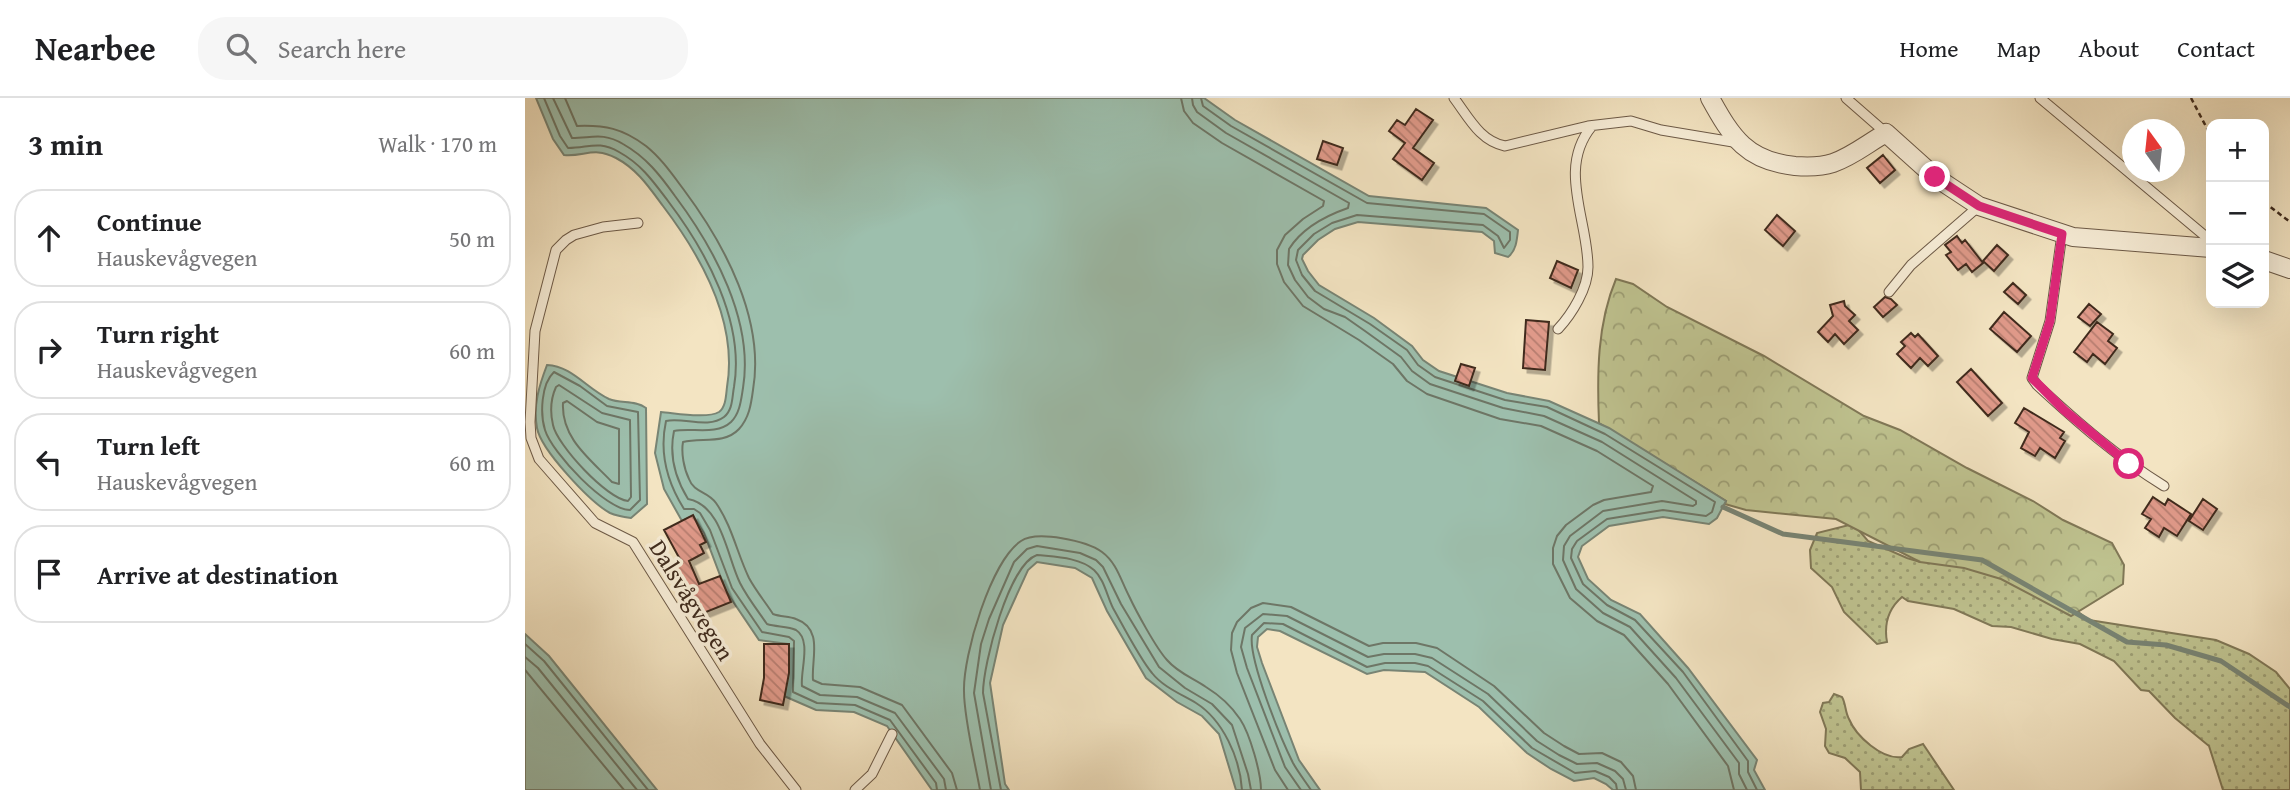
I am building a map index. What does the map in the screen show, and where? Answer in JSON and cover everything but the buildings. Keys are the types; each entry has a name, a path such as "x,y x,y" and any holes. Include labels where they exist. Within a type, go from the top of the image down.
{"street":[{"path":"1710,98 1741,143 1754,156 1774,164 1809,167 1841,159 1858,152 1886,133 1935,177 1979,206 2062,234 2206,248"},
{"path":"2269,262 2290,269"}],"lane":[{"path":"1454,98 1481,134 1493,143 1506,146 1592,126 1631,121 1702,138 1741,143"},
{"path":"1846,98 1886,133"},
{"path":"2041,98 2206,237"},
{"path":"1558,329 1584,288 1588,268 1576,191 1575,166 1577,149 1592,126"},
{"path":"1889,292 1912,265 1979,206"},
{"name":"Dalsvågvegen","path":"638,223 603,227 574,235 556,250 535,331 531,438 540,459 594,523 633,542 760,744 796,790"},
{"path":"2062,234 2050,321 2032,378 2096,438 2129,464 2164,486"},
{"path":"855,790 872,774 892,734"}],"path":[{"path":"2191,98 2206,126"},
{"path":"2269,206 2290,222"}],"green space":[{"path":"1616,279 1633,284 1667,307 1764,356 1864,416 1900,430 2033,501 2063,520 2112,543 2124,565 2123,584 2071,616 2001,579 1964,568 1920,562 1836,519 1746,510 1725,504 1726,501 1599,423 1598,368 1602,332"},
{"path":"1849,525 1856,527 1868,541 1907,558 1920,562 1953,558 2074,609 2089,620 2216,640 2249,654 2276,672 2290,689 2290,790 2223,790 2209,746 2175,718 2149,691 2141,690 2114,661 2080,644 2011,627 1992,626 1954,609 1908,601 1902,597 1888,618 1887,642 1877,644 1844,612 1832,587 1811,568 1810,550 1817,533"},
{"path":"1834,694 1842,697 1852,726 1871,746 1886,755 1902,757 1909,749 1923,744 1954,790 1861,790 1860,772 1845,758 1829,753 1825,746 1826,729 1820,712 1823,703 1829,702"}],"water":[{"path":"536,98 1204,98 1235,120 1369,196 1486,208 1518,230 1517,241 1508,257 1495,253 1494,241 1482,232 1358,222 1335,229 1318,240 1302,259 1319,285 1374,318 1412,346 1423,360 1439,371 1507,393 1549,401 1609,428 1726,501 1717,518 1709,524 1663,517 1609,526 1582,546 1578,557 1588,579 1611,600 1640,614 1688,668 1757,760 1754,770 1765,790 1613,790 1594,778 1574,781 1527,753 1479,707 1425,672 1384,670 1367,674 1280,631 1267,629 1258,637 1257,647 1262,663 1299,760 1320,790 1236,790 1219,734 1202,716 1177,702 1146,678 1107,611 1092,578 1075,568 1037,562 1028,570 1003,625 990,683 1005,784 1009,790 932,790 887,726 854,712 816,710 784,696 789,644 759,640 726,591 704,533 693,516 682,521 664,489 655,453 661,412 707,415 719,412 723,407 729,363 722,315 691,246 642,179 623,162 608,155 595,152 564,155 553,139"},
{"path":"547,365 564,369 609,399 646,408 647,504 631,518 618,516 601,507 567,475 540,438 536,403"},
{"path":"525,634 549,656 657,790 525,790"}],"waterway":[{"path":"1723,507 1783,534 1982,560 2127,642 2166,645 2221,661 2290,707"}],"route":[{"path":"1935,177 1979,206 2062,234 2050,321 2032,378 2064,410 2129,464"}]}
